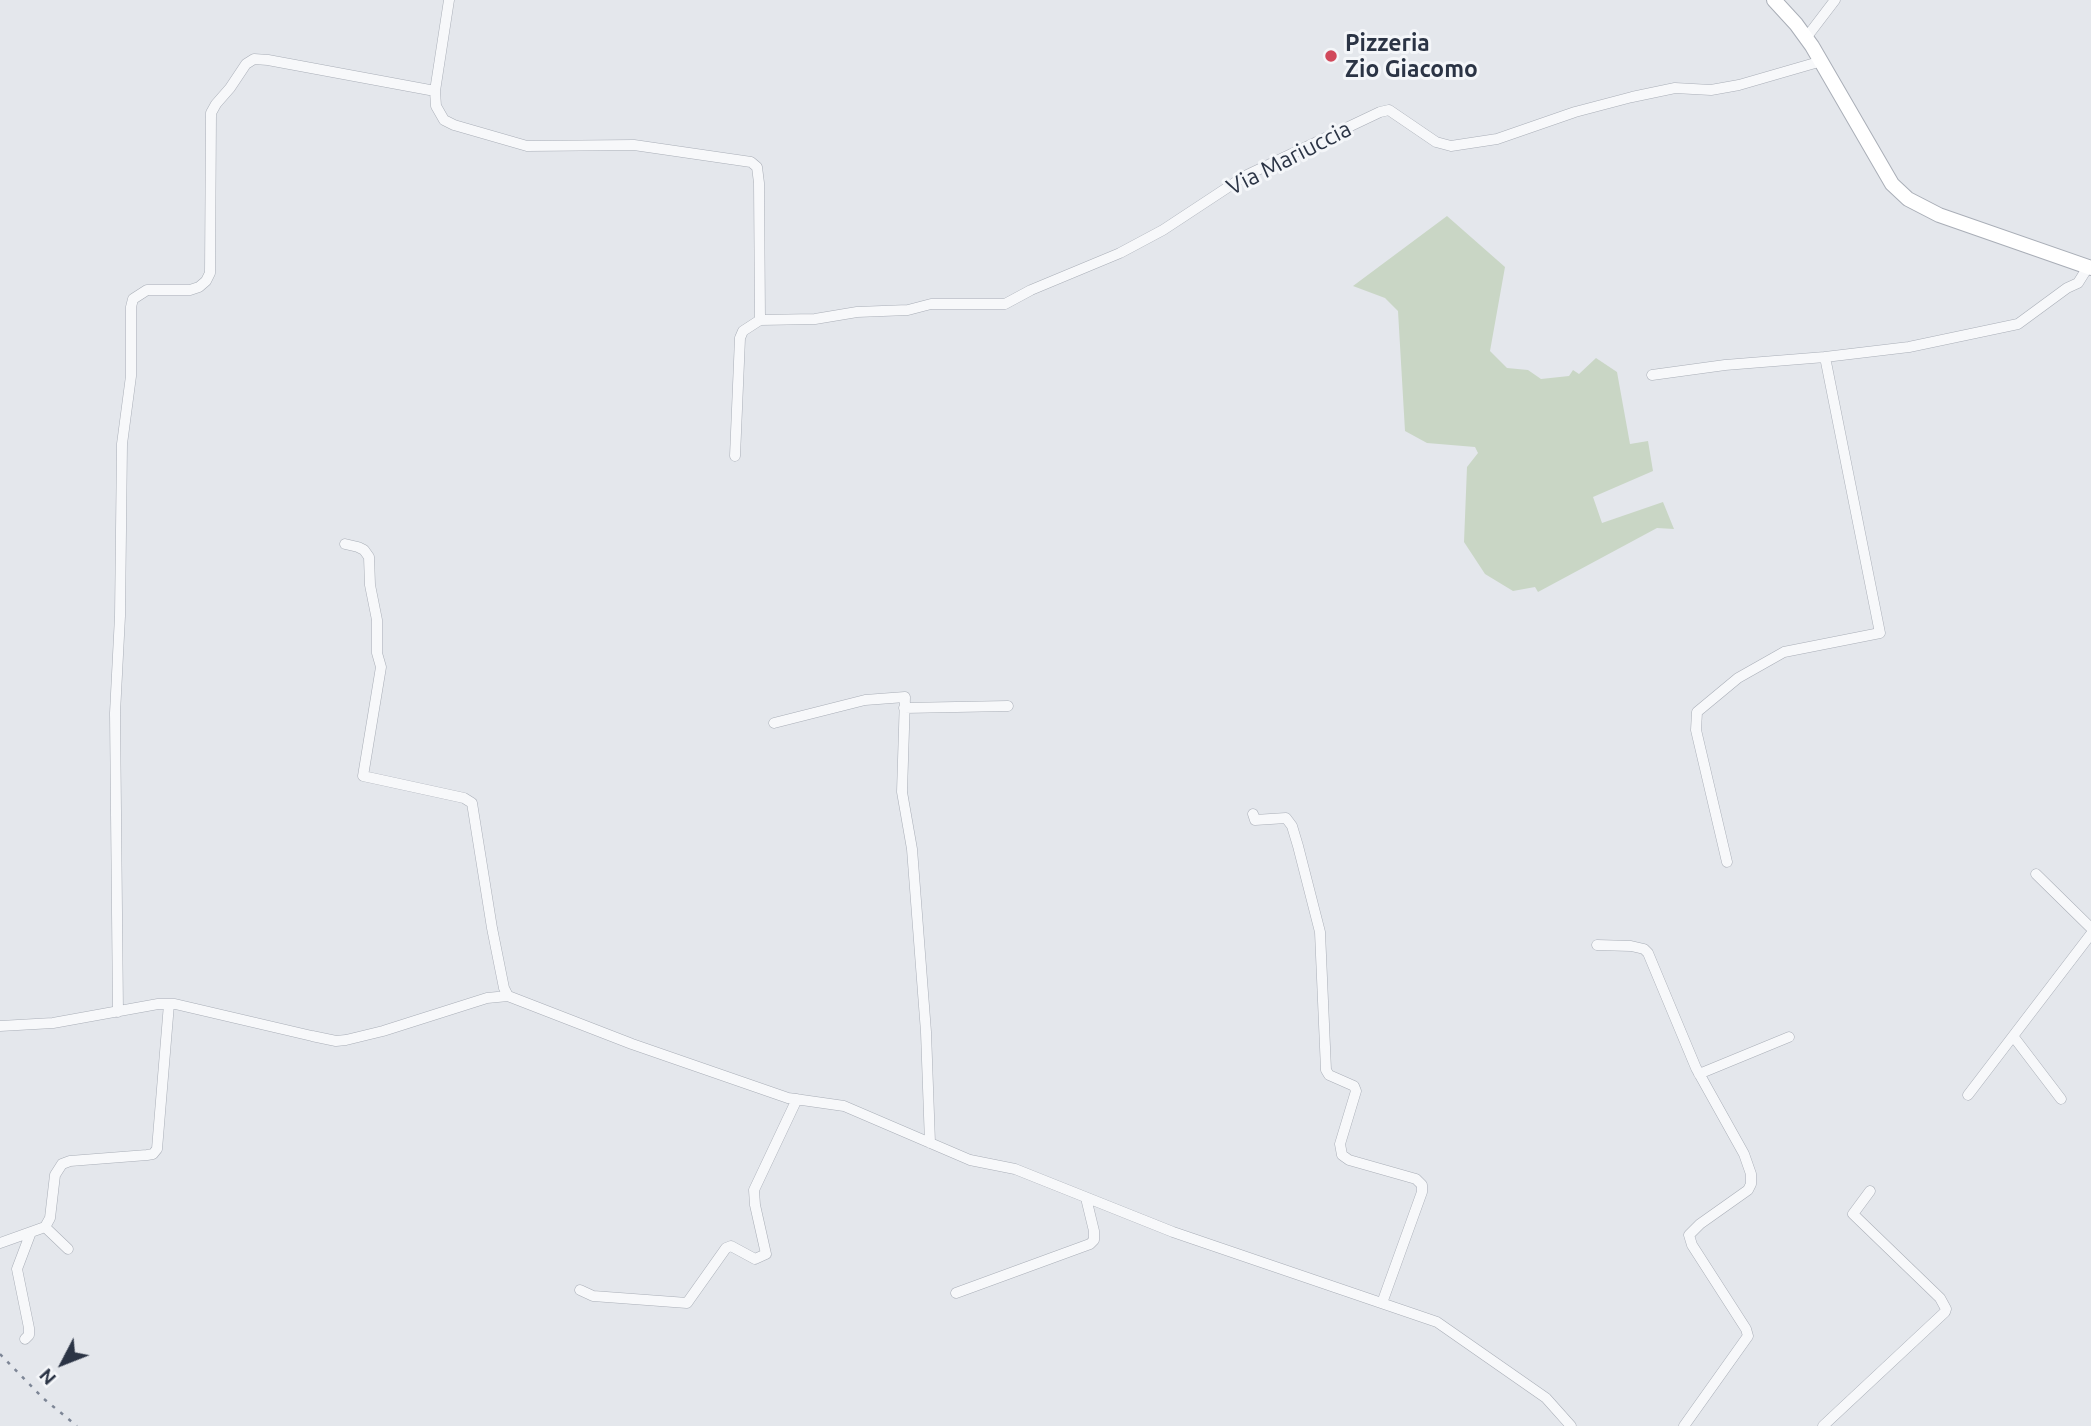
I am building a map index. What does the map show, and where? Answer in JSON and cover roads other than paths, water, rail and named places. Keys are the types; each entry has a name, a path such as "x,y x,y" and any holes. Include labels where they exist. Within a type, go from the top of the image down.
{"main road":[{"path":"1773,0 1822,61 1892,184 1908,199 1939,215 2089,267"}],"street":[{"path":"449,0 435,91 436,106 444,120 527,146 634,145 751,162 757,167 760,320 743,331 740,338 735,456"},
{"path":"1806,38 1835,0"},
{"path":"118,1012 115,713 120,616 122,444 131,376 133,299 147,290 190,290 206,281 210,273 211,113 246,64 254,59 268,60 435,91"},
{"name":"Via Mariuccia","path":"760,320 815,320 857,312 908,310 931,304 1005,304 1031,290 1120,253 1163,230 1245,176 1380,112 1389,110 1436,142 1451,146 1497,139 1575,112 1632,97 1675,88 1711,90 1739,85 1822,61"},
{"path":"1652,375 1909,347 2018,324 2078,283 2089,267"},
{"path":"1727,862 1696,730 1697,712 1738,678 1784,652 1880,633 1825,357"},
{"path":"345,544 364,550 370,560 370,585 377,620 377,653 381,667 363,776 464,798 472,803 492,928 508,996"},
{"path":"774,723 865,700 905,697 902,792 913,857 926,1032 930,1143"},
{"path":"904,708 1008,706"},
{"path":"1253,814 1255,820 1286,818 1292,826 1298,846 1320,932 1326,1070 1329,1075 1354,1086 1356,1090 1340,1144 1342,1155 1349,1160 1416,1179 1422,1185 1422,1192 1381,1303"},
{"path":"2036,874 2091,928"},
{"path":"1968,1095 2091,934"},
{"path":"1597,945 1631,946 1644,949 1648,953 1699,1073 1744,1154 1751,1179 1748,1190 1700,1224 1689,1238 1748,1336 1684,1426"},
{"path":"0,1026 53,1023 169,1004 185,1005 336,1041 383,1031 487,998 508,996 632,1044 788,1098 844,1106 970,1160 1016,1169 1173,1232 1437,1322 1546,1398 1571,1426"},
{"path":"0,1243 45,1227 50,1218 55,1175 62,1164 70,1161 147,1155 153,1154 157,1149 169,1004"},
{"path":"2013,1036 2061,1099"},
{"path":"1699,1073 1789,1037"},
{"path":"580,1290 593,1296 687,1303 726,1248 731,1246 755,1259 766,1254 754,1190 797,1099"},
{"path":"1823,1426 1946,1309 1940,1298 1853,1214 1870,1191"},
{"path":"956,1293 1090,1244 1094,1240 1094,1231 1086,1198"},
{"path":"45,1227 68,1249"},
{"path":"25,1339 29,1335 29,1328 17,1269 31,1232"}],"railway":[{"path":"0,1354 44,1399 77,1426"}],"place":[{"name":"Pizzeria Zio Giacomo","path":"1331,56"}]}
